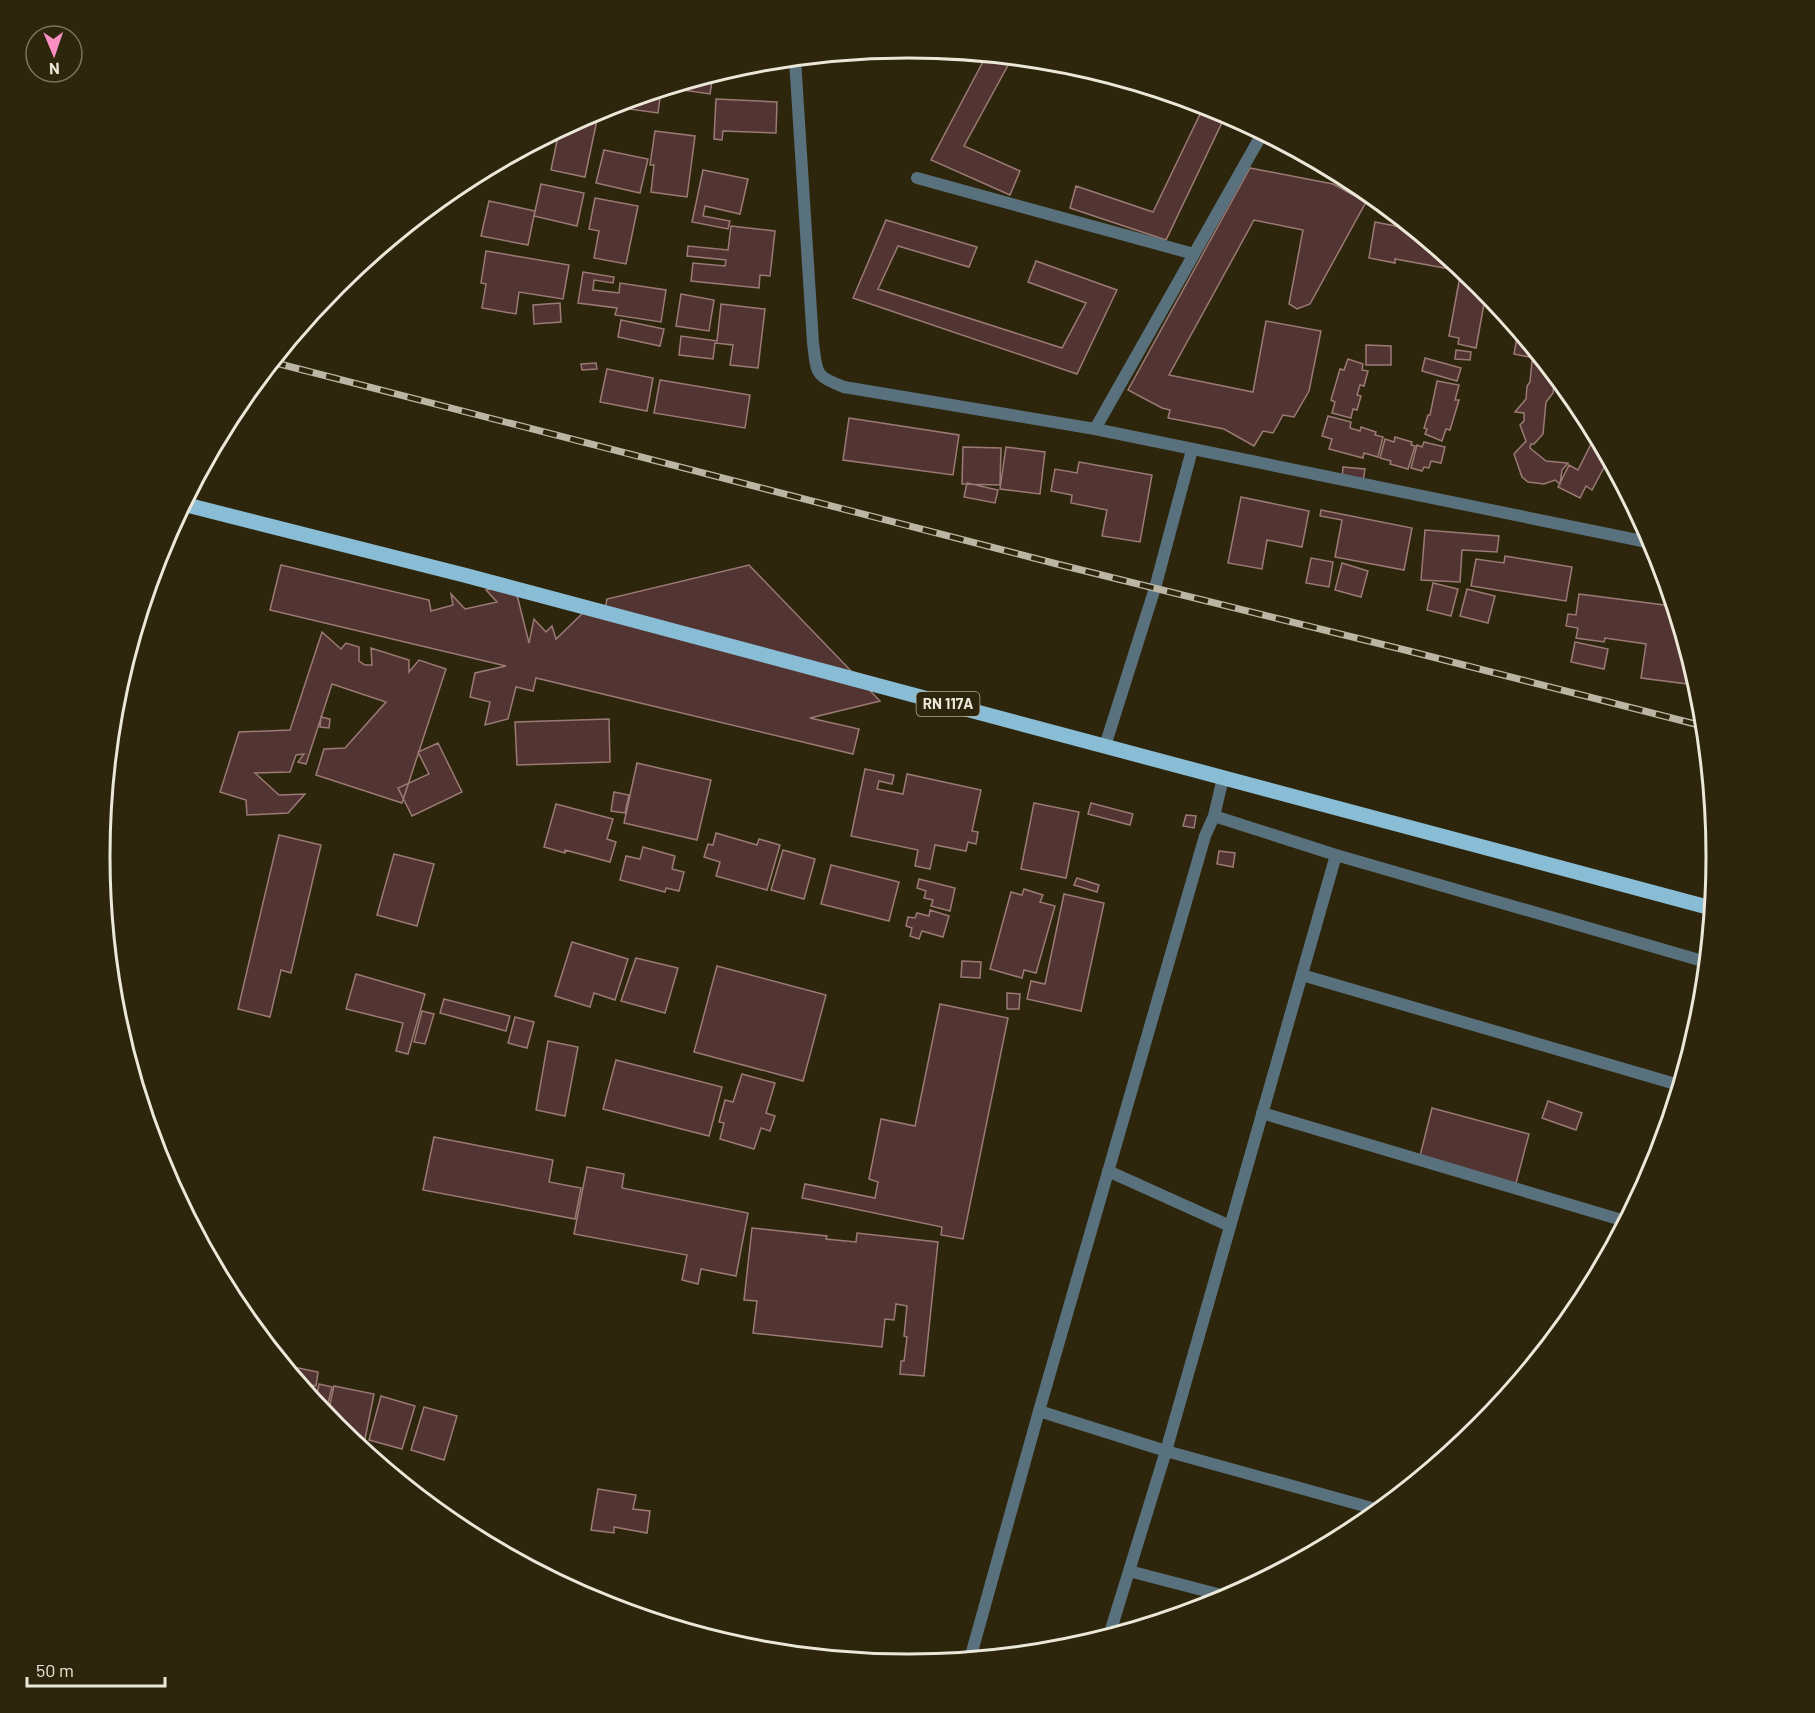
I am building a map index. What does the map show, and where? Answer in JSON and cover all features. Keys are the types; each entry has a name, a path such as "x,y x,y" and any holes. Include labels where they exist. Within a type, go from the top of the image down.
{"main road":[{"name":"RN 117A","path":"191,506 464,575 1704,906"}],"street":[{"path":"795,66 813,343 816,369 826,380 844,387 1095,429 1640,541"},
{"path":"1095,429 1258,140"},
{"path":"917,178 1194,254"},
{"path":"1105,746 1155,588 1192,450"},
{"path":"972,1652 1039,1411 1205,836 1214,816 1223,778"},
{"path":"1214,816 1336,855 1699,960"},
{"path":"1112,1628 1166,1451 1336,855"},
{"path":"1302,975 1672,1083"},
{"path":"1262,1113 1618,1219"},
{"path":"1108,1171 1230,1226"},
{"path":"1039,1411 1166,1451 1369,1507"},
{"path":"1129,1571 1215,1593"}],"building":[{"path":"983,62 1008,65 964,146 1020,171 1010,195 931,160"},
{"path":"712,83 710,94 686,90"},
{"path":"660,98 658,113 629,109"},
{"path":"716,99 777,102 776,133 723,131 722,140 714,139"},
{"path":"1200,114 1222,123 1166,240 1070,208 1076,186 1153,212"},
{"path":"597,121 585,177 551,170 557,140"},
{"path":"655,131 695,136 687,197 651,192 654,165 650,165"},
{"path":"604,150 648,159 640,193 596,183"},
{"path":"1250,168 1333,184 1365,203 1310,304 1297,309 1289,304 1303,230 1254,220 1169,375 1253,392 1266,321 1321,331 1309,391 1294,417 1283,415 1273,433 1263,431 1254,446 1224,429 1168,418 1170,410 1128,390"},
{"path":"703,170 748,179 740,214 705,206 703,216 730,221 728,229 692,222"},
{"path":"541,184 584,193 577,226 534,216"},
{"path":"595,198 638,206 626,264 594,258 599,231 589,229"},
{"path":"489,201 535,211 528,245 481,236"},
{"path":"886,220 977,247 969,267 898,246 878,289 1062,348 1086,303 1028,282 1036,261 1117,290 1077,374 853,298"},
{"path":"1375,222 1397,226 1446,268 1395,259 1395,263 1369,258"},
{"path":"731,226 775,231 770,276 760,275 759,288 691,281 693,263 725,266 726,260 687,256 688,246 728,250"},
{"path":"486,251 569,265 563,299 519,292 516,314 482,308 486,284 481,283"},
{"path":"583,272 614,277 613,283 594,280 593,290 619,293 620,283 666,290 661,322 615,315 617,308 578,303"},
{"path":"1459,280 1484,305 1476,348 1458,344 1459,338 1449,336"},
{"path":"681,294 714,300 709,331 676,326"},
{"path":"560,303 561,322 534,324 533,305"},
{"path":"721,304 765,309 758,368 730,365 733,345 715,343 713,359 679,355 681,336 717,341"},
{"path":"621,320 664,329 660,346 618,337"},
{"path":"1516,341 1529,357 1514,354"},
{"path":"1366,345 1391,346 1391,365 1366,365"},
{"path":"1456,350 1471,352 1470,360 1455,359"},
{"path":"1425,358 1461,368 1457,381 1422,371"},
{"path":"1348,359 1363,364 1362,370 1368,371 1364,386 1360,385 1357,395 1361,396 1357,410 1353,409 1351,418 1332,413 1335,402 1331,400 1340,369 1344,370"},
{"path":"1532,361 1554,389 1546,402 1543,434 1534,444 1531,444 1530,448 1546,461 1568,463 1562,470 1560,484 1555,480 1544,484 1528,482 1522,477 1514,454 1526,441 1520,425 1524,421 1524,413 1515,412 1526,399"},
{"path":"596,363 597,369 582,370 581,364"},
{"path":"607,369 653,378 647,411 600,402"},
{"path":"660,380 750,395 745,428 654,413"},
{"path":"1437,381 1459,385 1455,400 1459,400 1450,430 1446,429 1442,441 1425,434 1427,429 1424,428 1428,415 1430,415"},
{"path":"1328,416 1351,422 1350,428 1360,431 1361,427 1383,437 1378,457 1364,453 1363,458 1329,449 1332,439 1322,436"},
{"path":"849,418 959,435 953,475 843,460"},
{"path":"1395,437 1412,442 1411,445 1415,446 1408,469 1390,464 1391,461 1380,458 1385,439 1394,442"},
{"path":"1424,442 1445,447 1441,463 1431,461 1429,468 1424,467 1422,471 1411,468 1417,445 1422,447"},
{"path":"1591,445 1604,468 1592,490 1586,486 1580,498 1558,487 1569,465 1578,470"},
{"path":"963,447 1001,448 1000,485 962,484"},
{"path":"1006,447 1045,452 1040,494 1000,489"},
{"path":"1079,462 1152,475 1140,542 1102,536 1107,510 1071,503 1072,495 1051,491 1055,469 1077,473"},
{"path":"1343,467 1365,469 1363,482 1342,479"},
{"path":"967,483 998,490 995,503 964,497"},
{"path":"1241,497 1309,511 1302,547 1267,540 1262,569 1228,563"},
{"path":"1321,510 1412,528 1404,570 1335,557 1342,520 1320,516"},
{"path":"1425,530 1499,536 1497,552 1462,550 1460,582 1421,580"},
{"path":"1505,556 1572,567 1566,601 1471,586 1476,559 1504,563"},
{"path":"1311,558 1333,562 1329,587 1306,583"},
{"path":"1342,563 1368,571 1361,597 1335,590"},
{"path":"281,565 429,600 431,611 453,605 451,594 465,609 497,602 486,590 514,583 529,643 534,619 546,632 552,626 556,639 586,610 604,614 607,599 749,565 880,701 810,718 859,729 853,754 536,678 533,691 516,687 508,719 485,725 490,702 470,697 475,673 506,666 270,610"},
{"path":"1433,583 1458,589 1451,616 1427,610"},
{"path":"1467,589 1495,596 1488,623 1460,616"},
{"path":"1579,594 1665,605 1686,684 1641,678 1646,644 1605,638 1604,642 1576,638 1578,628 1566,626 1568,614 1576,615"},
{"path":"322,632 341,649 346,643 359,647 359,661 365,665 372,665 371,648 409,660 409,672 419,660 446,669 402,803 316,775 324,749 345,748 386,702 332,684 306,764 298,762 304,754 296,755 290,772 255,773 279,795 305,794 288,813 247,815 246,800 220,792 239,732 290,730"},
{"path":"1575,642 1608,649 1604,669 1571,662"},
{"path":"321,717 330,719 329,728 320,727"},
{"path":"609,719 610,762 517,765 515,722"},
{"path":"438,743 462,792 412,816 398,788 429,774 418,752"},
{"path":"637,763 711,780 697,840 624,823"},
{"path":"865,769 894,775 892,784 879,781 877,789 903,794 907,774 981,790 972,831 978,832 976,844 968,842 966,851 935,845 930,869 915,866 918,850 851,836"},
{"path":"614,792 629,795 625,813 611,811"},
{"path":"1034,803 1079,812 1066,878 1021,869"},
{"path":"1091,803 1133,814 1130,825 1088,814"},
{"path":"556,804 613,819 607,839 616,842 610,862 544,847"},
{"path":"1186,815 1196,816 1194,828 1183,826"},
{"path":"716,833 757,845 759,839 780,845 767,890 716,876 720,862 704,857 708,844 713,845"},
{"path":"279,835 321,845 291,973 281,970 270,1017 238,1009"},
{"path":"643,847 675,856 672,869 684,872 679,891 666,888 665,892 620,880 626,856 640,859"},
{"path":"783,850 815,859 804,899 771,890"},
{"path":"1219,851 1235,853 1233,867 1217,864"},
{"path":"394,854 434,864 417,926 377,915"},
{"path":"831,865 899,882 889,921 821,904"},
{"path":"1077,878 1099,885 1097,892 1074,885"},
{"path":"919,879 955,888 950,911 931,906 933,900 924,898 926,891 917,888"},
{"path":"1024,889 1043,895 1040,902 1055,906 1036,973 1024,970 1022,978 990,969 1011,892 1022,895"},
{"path":"1064,894 1104,903 1081,1011 1027,999 1031,981 1045,984"},
{"path":"930,910 949,916 943,937 922,931 919,939 910,936 912,928 906,926 908,917 915,918 917,913 929,916"},
{"path":"572,942 628,959 615,1000 594,993 590,1007 555,996"},
{"path":"636,958 678,968 665,1013 621,1001"},
{"path":"962,961 981,962 980,978 961,977"},
{"path":"717,966 826,995 803,1081 694,1052"},
{"path":"356,974 425,994 408,1054 396,1051 403,1023 346,1009"},
{"path":"1007,993 1020,994 1019,1009 1007,1009"},
{"path":"444,999 510,1016 506,1031 440,1013"},
{"path":"940,1004 1008,1018 963,1239 941,1235 942,1227 802,1198 805,1184 875,1198 878,1182 869,1179 881,1119 915,1126"},
{"path":"422,1011 434,1014 425,1044 414,1042"},
{"path":"515,1017 534,1022 527,1048 508,1043"},
{"path":"548,1041 578,1047 565,1116 536,1110"},
{"path":"616,1060 722,1087 709,1136 603,1109"},
{"path":"742,1074 775,1083 766,1113 775,1116 770,1131 761,1128 754,1149 720,1139 724,1123 719,1122 725,1100 733,1102"},
{"path":"1548,1101 1582,1113 1576,1130 1542,1118"},
{"path":"1432,1108 1529,1134 1515,1187 1420,1156"},
{"path":"434,1137 553,1160 549,1182 581,1188 575,1219 423,1190"},
{"path":"587,1167 624,1174 622,1188 748,1213 736,1276 701,1269 698,1284 682,1280 687,1255 574,1234"},
{"path":"752,1228 827,1236 826,1239 856,1242 857,1233 938,1242 924,1376 900,1374 907,1337 904,1336 907,1306 896,1304 894,1320 885,1319 882,1347 753,1333 757,1301 744,1300"},
{"path":"295,1367 318,1372 316,1386 312,1385"},
{"path":"319,1384 332,1387 328,1404 317,1393"},
{"path":"334,1386 374,1394 365,1439 362,1438 330,1406"},
{"path":"381,1396 415,1406 402,1449 369,1440"},
{"path":"424,1407 457,1416 444,1460 411,1450"},
{"path":"598,1489 636,1495 633,1509 650,1511 647,1533 614,1527 614,1533 591,1530"}],"railway":[{"path":"280,364 1057,564 1694,724"}]}
